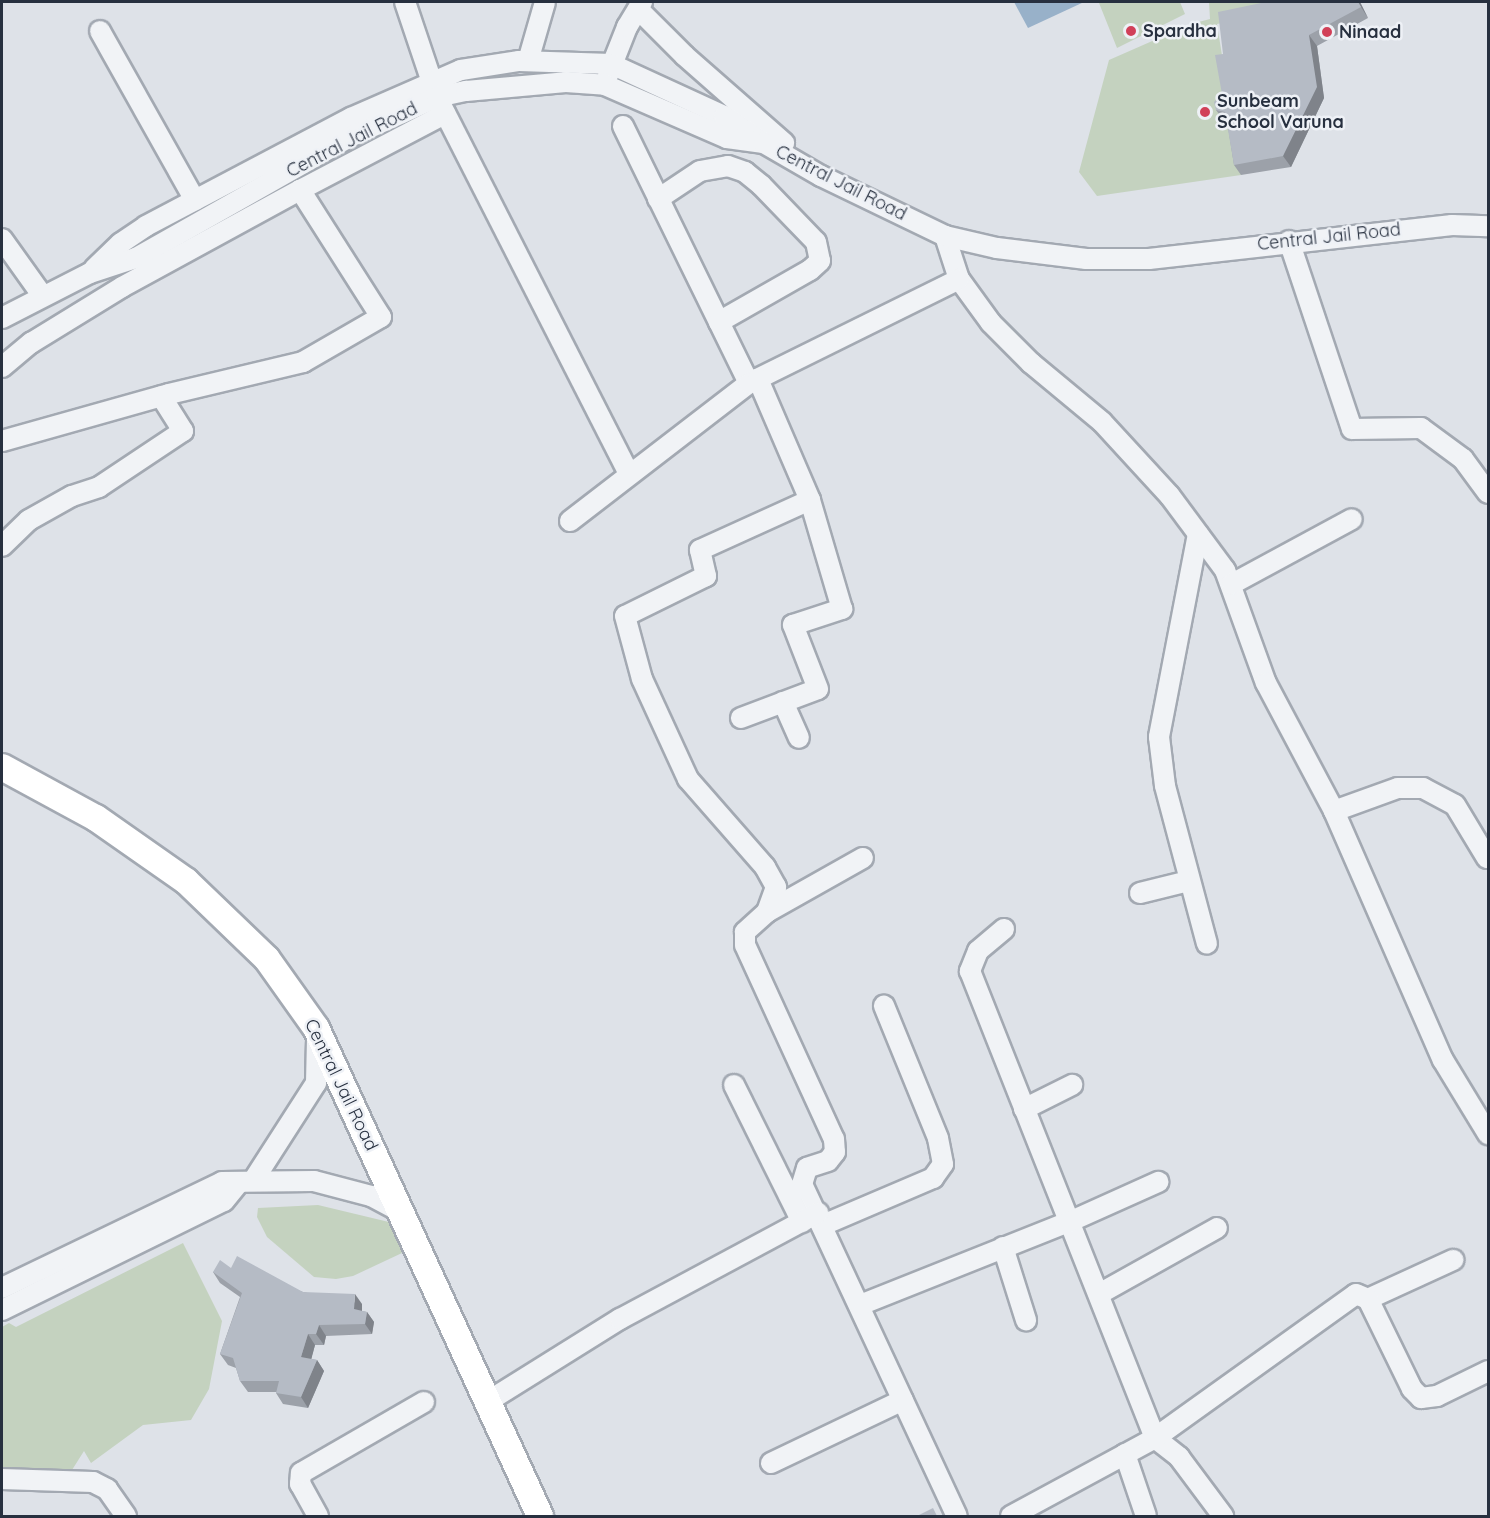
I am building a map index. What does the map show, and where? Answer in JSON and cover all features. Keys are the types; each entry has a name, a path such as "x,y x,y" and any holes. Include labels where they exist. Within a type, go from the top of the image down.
{"main road":[{"name":"Central Jail Road","path":"2,767 96,818 186,881 267,959 316,1028 403,1213 487,1402 534,1515"}],"street":[{"path":"405,2 437,97 629,474"},
{"path":"528,61 545,2"},
{"path":"605,85 611,64 640,5 685,56 821,176"},
{"path":"100,31 195,200"},
{"path":"2,367 31,343 122,287 300,190 437,97 461,70 528,61 611,64 724,116 764,143"},
{"name":"Central Jail Road","path":"2,318 42,295 90,273 136,258 350,137 437,97 466,91 566,82 605,85 727,138 764,143 821,176 945,236 997,248 1101,258 1149,259 1289,241 1452,225 1488,226"},
{"path":"90,273 122,243 195,200 437,97"},
{"path":"623,126 719,322 753,381 810,500 842,609 793,625 818,689 741,718"},
{"path":"658,199 700,171 728,166 745,172 761,185 816,242 820,261 810,270 719,322"},
{"path":"2,441 161,396 303,362 381,318 300,190"},
{"path":"945,236 959,279 1009,344 1102,422 1170,496 1232,584 1266,683 1334,811 1443,1060 1488,1134"},
{"path":"2,239 42,295"},
{"path":"1289,241 1352,429 1420,428 1463,459 1488,493"},
{"path":"570,521 753,381 959,279"},
{"path":"2,546 29,520 72,496 99,487 183,431 161,396"},
{"path":"767,912 775,896 774,880 688,779 642,679 625,616 706,576 700,550 810,500"},
{"path":"1232,584 1352,519"},
{"path":"1198,534 1159,737 1165,786 1207,944"},
{"path":"783,702 800,738"},
{"path":"1334,811 1398,788 1423,788 1455,805 1487,858"},
{"path":"814,1220 802,1184 803,1175 807,1168 828,1161 835,1152 834,1139 745,945 745,932 767,912 862,858"},
{"path":"1140,893 1189,881"},
{"path":"1004,929 978,951 970,971 1155,1438 1179,1456 1223,1516"},
{"path":"487,1402 620,1319 814,1220 933,1178 943,1164 938,1138 884,1006"},
{"path":"2,1310 224,1201 246,1182 316,1083 316,1028"},
{"path":"735,1085 814,1220 860,1305 957,1516"},
{"path":"1024,1109 1072,1086"},
{"path":"2,1288 216,1184 314,1181 371,1196 403,1213"},
{"path":"860,1305 1069,1222 1158,1182"},
{"path":"1099,1294 1217,1228"},
{"path":"1003,1247 1026,1320"},
{"path":"1368,1299 1453,1260"},
{"path":"1011,1516 1044,1508 1125,1454 1155,1438 1356,1293 1368,1299 1412,1389 1421,1398 1437,1396 1488,1371"},
{"path":"771,1463 903,1400"},
{"path":"318,1516 300,1484 301,1473 424,1402"},
{"path":"1125,1454 1146,1516"},
{"path":"2,1479 93,1482 107,1489 126,1516"}],"green space":[{"name":"Spardha","path":"1180,2 1185,14 1117,48 1099,3"},
{"path":"1209,2 1299,2 1301,6 1217,24 1241,175 1097,196 1079,172 1109,60 1191,24 1210,19"},
{"path":"318,1205 393,1223 402,1253 353,1276 336,1279 314,1277 267,1237 257,1217 258,1208"},
{"path":"183,1243 222,1321 209,1389 191,1420 143,1425 91,1463 84,1451 72,1470 2,1470 2,1327 9,1323 16,1327"}],"water":[{"path":"1014,2 1084,2 1028,28"}],"building":[{"path":"1266,2 1358,2 1361,7 1309,35 1317,87 1283,156 1234,165 1225,112 1216,110 1214,102 1222,94 1215,55 1223,54 1218,12"},
{"path":"237,1256 303,1292 355,1294 354,1309 367,1312 365,1324 319,1325 316,1334 308,1334 301,1357 317,1360 301,1397 276,1393 279,1381 240,1381 233,1358 220,1354 242,1293 213,1272 220,1260 231,1268"},
{"path":"933,1508 937,1516 917,1516"}],"place":[{"name":"Spardha","path":"1131,31"},
{"name":"Ninaad","path":"1327,32"},
{"name":"Sunbeam School Varuna","path":"1205,112"}]}
